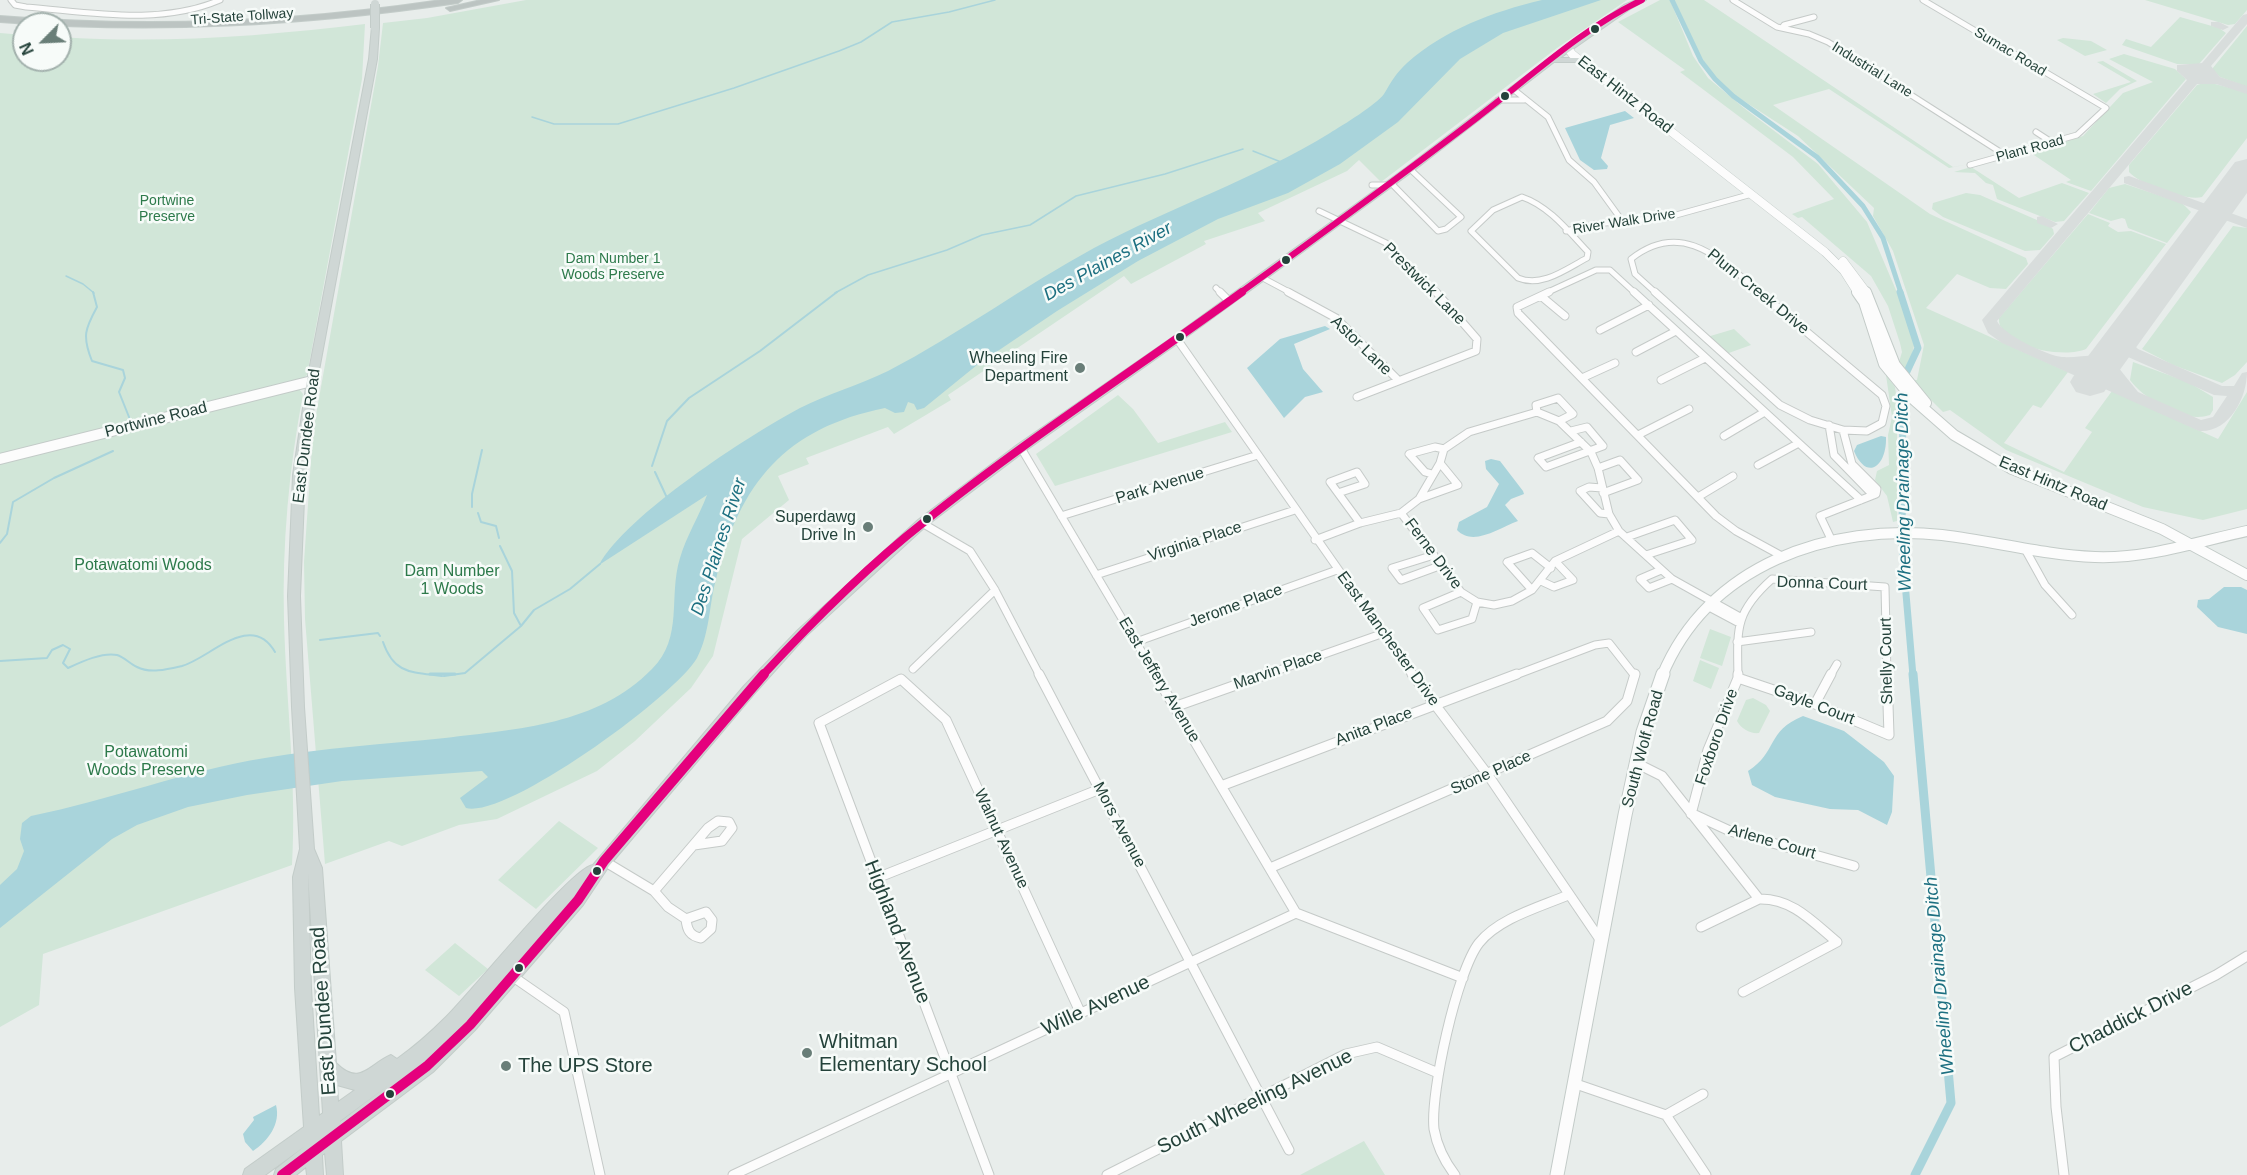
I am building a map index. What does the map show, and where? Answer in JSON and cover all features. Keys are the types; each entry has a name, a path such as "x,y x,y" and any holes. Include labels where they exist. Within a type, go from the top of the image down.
{"highway":[{"name":"Tri-State Tollway","path":"0,19 96,26 201,26 314,19 458,0"},
{"name":"Tri-State Tollway","path":"72,32 138,35 254,31 393,17 495,0"}],"main road":[{"path":"251,1175 407,1062 452,1022 569,891 603,861 780,655 830,606 922,523 1021,448 1261,278 1291,251 1339,221 1410,169 1568,48 1642,0"},
{"name":"East Dundee Road","path":"334,1175 315,868 308,849 303,796 294,596 299,475 312,381 363,118 375,28 375,2"},
{"name":"East Hintz Road","path":"1568,48 1580,60 1825,252 1844,271 1864,302 1884,364 1918,400 1958,430 2016,465 2163,522 2247,575"},
{"name":"East Hintz Road","path":"1568,48 1578,51 1836,254 1864,287 1895,365 1918,400"},
{"path":"1551,61 1580,60"},
{"name":"Portwine Road","path":"0,459 312,381"},
{"name":"South Wolf Road","path":"1557,1175 1576,1084 1599,938 1636,763 1651,706 1672,655 1711,605 1744,574 1780,555 1831,539 1890,533 1927,534 2025,549 2117,557 2247,531"},
{"name":"East Hintz Road","path":"2194,542 2247,567"},
{"name":"East Dundee Road","path":"308,849 300,878 303,988 315,1175"},
{"path":"282,1175 427,1066 470,1025 578,900 603,861"},
{"path":"329,1068 345,1082 363,1081 452,1022"}],"street":[{"path":"11,0 15,5 26,7 163,15 192,11 220,0"},
{"name":"Industrial Lane","path":"1733,0 1766,22 1828,42 2005,155"},
{"name":"Sumac Road","path":"1923,0 2098,103"},
{"path":"1782,28 1784,25 1814,17"},
{"path":"1513,89 1548,117 1555,126 1569,160 1594,182 1623,222"},
{"path":"1498,100 1526,100"},
{"name":"Plant Road","path":"1970,165 2053,143 2084,131 2106,108 2098,103"},
{"path":"2036,132 2053,143"},
{"path":"1372,185 1389,184 1438,231 1446,229 1461,217 1410,169"},
{"name":"River Walk Drive","path":"1566,231 1669,217 1752,194"},
{"path":"1522,197 1534,202 1566,231 1589,255 1530,283 1518,278 1471,231 1493,210 1522,197"},
{"path":"1319,211 1339,221"},
{"name":"Prestwick Lane","path":"1339,221 1386,243 1416,277 1434,290 1477,339 1476,351 1357,396"},
{"name":"Plum Creek Drive","path":"1670,243 1695,244 1714,254 1882,395 1886,406 1885,415 1876,428 1867,431 1843,430 1803,417 1780,405 1642,280 1631,266 1631,259 1638,252 1670,243"},
{"path":"1780,555 1736,531 1698,497 1516,310 1603,268 1610,270 1763,413 1861,500"},
{"name":"Astor Lane","path":"1261,278 1336,318 1398,380"},
{"path":"1216,288 1229,301"},
{"path":"1541,296 1565,316"},
{"path":"1600,330 1648,305"},
{"path":"1636,352 1676,331"},
{"name":"East Manchester Drive","path":"1177,339 1381,634 1488,775 1599,938"},
{"path":"1661,380 1705,358"},
{"path":"1582,378 1615,363"},
{"path":"1538,412 1536,405 1558,398 1573,414 1559,421"},
{"path":"1638,435 1689,409"},
{"path":"1432,474 1425,472 1409,454 1435,447 1444,448 1469,432 1538,412 1559,421 1591,452 1598,468 1609,514 1619,531 1672,579 1711,605 1740,620"},
{"path":"1725,436 1763,413"},
{"path":"1828,425 1834,455 1875,494"},
{"path":"1571,431 1587,426 1603,446 1546,467 1538,458 1581,442"},
{"path":"1843,430 1846,454 1852,465 1877,489 1875,494"},
{"path":"1758,465 1797,444"},
{"name":"East Jeffery Avenue","path":"1021,448 1296,913"},
{"path":"1419,499 1440,463 1444,448"},
{"name":"Park Avenue","path":"1061,516 1258,455"},
{"path":"1598,468 1620,460 1638,480 1602,491 1589,487 1580,491 1600,513 1609,514"},
{"path":"1316,540 1360,523 1401,513 1419,499 1458,485 1440,463"},
{"path":"1698,497 1733,476"},
{"path":"1338,493 1360,523"},
{"path":"1831,539 1820,516 1875,494"},
{"name":"Virginia Place","path":"1096,574 1295,510"},
{"name":"Ferne Drive","path":"1401,513 1461,592 1477,602 1494,605 1512,601 1532,590 1541,582 1553,564 1619,531"},
{"path":"1627,537 1675,520 1692,540 1646,555"},
{"name":"Mors Avenue","path":"922,523 970,552 995,590 1289,1150"},
{"path":"2025,549 2036,575 2053,599 2072,615"},
{"path":"1532,590 1507,562 1532,553 1553,564 1573,580 1554,586 1541,582"},
{"path":"1434,555 1392,568 1401,580 1442,565"},
{"name":"Jerome Place","path":"1136,642 1337,570"},
{"path":"1661,570 1640,579 1649,588 1672,579"},
{"name":"Donna Court","path":"1740,620 1754,595 1772,579 1885,587"},
{"name":"Shelly Court","path":"1885,587 1889,735"},
{"path":"913,669 995,590"},
{"path":"1461,592 1423,608 1438,630 1472,619 1477,602"},
{"name":"Foxboro Drive","path":"1691,814 1708,750 1738,678 1737,642 1740,620"},
{"path":"1737,642 1811,632"},
{"name":"Marvin Place","path":"1174,706 1381,634"},
{"name":"Stone Place","path":"1270,868 1488,775 1607,721 1623,711 1634,684 1635,674 1609,643 1595,645"},
{"name":"Anita Place","path":"1221,786 1595,645"},
{"path":"1815,704 1837,664"},
{"name":"Gayle Court","path":"1738,678 1815,704 1889,735"},
{"name":"Highland Avenue","path":"901,679 819,723 989,1175"},
{"name":"Walnut Avenue","path":"901,679 946,720 1080,1014"},
{"path":"1636,763 1662,776 1759,899"},
{"path":"877,878 1100,789"},
{"name":"Arlene Court","path":"1691,814 1730,831 1854,866"},
{"path":"654,891 694,845 713,824 721,821 729,822 732,828 729,837 721,842 694,845"},
{"path":"603,861 654,891 686,919"},
{"path":"1455,1175 1450,1169 1433,1126 1438,1073 1463,978 1479,943 1500,927 1568,894"},
{"path":"1701,927 1759,899 1771,897 1785,900 1837,942 1743,992"},
{"path":"1296,913 1463,978"},
{"name":"Wille Avenue","path":"733,1175 1296,913"},
{"name":"Chaddick Drive","path":"2064,1175 2056,1107 2055,1057 2216,975 2247,956"},
{"path":"512,976 564,1012 600,1175"},
{"name":"South Wheeling Avenue","path":"1107,1175 1346,1054 1377,1047 1438,1073"},
{"path":"1576,1084 1666,1115 1706,1175"},
{"path":"1666,1115 1703,1094"}],"green space":[{"name":"Dam Number 1 Woods Preserve","path":"526,0 1627,0 1557,48 1381,182 1359,160 1347,171 1258,213 1265,221 1204,241 1206,244 1131,284 1124,276 948,395 951,400 894,434 888,427 806,458 809,464 778,476 789,500 742,539 713,656 691,688 635,741 597,771 497,819 459,825 402,846 389,841 325,864 305,619 304,562 313,432 378,66 383,23 427,18"},
{"path":"1660,0 1670,0 1693,56 1708,78 1818,164 1867,222 1904,309 1914,346 1911,359 1904,370 1899,362 1902,352 1888,306 1871,276 1802,217 1798,218 1792,214 1834,199 1793,157 1680,72 1685,70 1618,22"},
{"path":"1674,0 1704,0 1953,167 1969,164 1949,168 1829,89 1773,105 1930,214 2026,258 2028,264 2006,289 1990,288 1957,274 1926,308 2068,372 2041,408 2033,405 2004,443 2064,472 2092,432 2085,428 2112,391 2218,439 2247,392 2247,509 2203,520 2143,507 2006,450 1950,410 1943,412 1911,380 1917,380 1924,345 1893,251 1873,216 1874,208 1798,136 1733,94 1714,76 1701,57"},
{"path":"2145,0 2247,0 2247,10 2235,24 2228,25"},
{"path":"2180,17 2219,28 2226,33 2199,64 2177,64 2122,45 2126,39 2151,47"},
{"name":"Portwine Preserve","path":"365,24 362,79 307,375 303,379 0,457 0,33 12,34 12,72 72,72 72,38 175,39 289,32"},
{"path":"2247,26 2247,87 2220,77 2212,69"},
{"path":"2063,38 2091,41 2107,50 2085,56 2057,40"},
{"path":"2124,54 2175,69 2186,79 2091,191 2066,182 2071,180 2031,153 2083,136 2123,93 2153,82 2109,59"},
{"path":"2103,61 2137,81 2120,89 2106,103 2093,94 2131,82 2097,62"},
{"path":"2207,82 2247,92 2247,138 2202,197 2185,197 2153,187 2135,177 2129,172 2129,165 2197,85"},
{"path":"1971,167 2019,198 2062,183 2089,193 2064,221 2055,222 1997,199 1993,185 1986,183 1975,173 1954,172"},
{"path":"2125,184 2182,203 2191,212 2167,243 2128,228 2125,219 2111,221 2089,213 2109,188"},
{"path":"1966,193 1980,195 2046,224 2053,229 2054,234 2040,250 2025,251 1943,217 1932,209 1933,203"},
{"path":"2088,214 2110,223 2108,226 2118,232 2131,231 2166,244 2086,349 2076,352 2048,351 2020,343 2008,336 2001,328 1999,318"},
{"path":"2233,226 2247,228 2247,362 2235,375 2222,383 2173,365 2142,349"},
{"path":"1734,329 1751,345 1726,354 1707,337"},
{"path":"2133,362 2188,382 2213,397 2213,410 2210,415 2189,416 2155,402 2130,380"},
{"path":"1886,375 1895,387 1897,401 1897,521 1893,522 1887,496 1875,480 1877,471 1889,465 1888,435 1892,417"},
{"name":"Potawatomi Woods Preserve","path":"299,389 303,394 294,450 284,563 285,651 293,804 292,865 43,954 39,1005 0,1027 0,461"},
{"path":"1118,395 1133,409 1158,443 1225,422 1232,432 1055,486 1036,454"},
{"path":"1710,629 1731,637 1722,666 1700,658"},
{"path":"1700,660 1719,668 1711,689 1693,681"},
{"path":"1753,698 1766,705 1770,711 1759,733 1747,730 1737,721 1746,700"},
{"path":"559,821 598,848 536,909 498,880"},
{"path":"455,943 488,969 459,996 425,970"},
{"path":"1364,1141 1385,1175 1300,1175"}],"water":[{"name":"Des Plaines River","path":"1542,0 1601,0 1503,33 1460,59 1398,122 1340,164 1288,193 1218,219 1138,261 1057,311 977,365 924,408 917,410 914,404 908,402 904,412 895,413 885,408 850,417 794,445 772,465 754,488 739,514 726,545 716,579 707,629 697,658 683,676 658,699 589,751 552,775 487,806 466,808 460,798 488,777 482,771 342,781 247,795 188,807 137,825 112,839 0,928 0,885 17,869 24,851 20,839 22,823 31,816 265,758 528,727 582,713 607,702 630,688 662,657 672,630 680,558 707,495 599,565 613,545 635,523 690,478 778,420 914,357 1094,248 1272,165 1330,133 1374,104 1407,63 1454,31 1505,10"},
{"path":"1625,111 1634,118 1610,125 1601,158 1608,166 1607,169 1594,170 1580,160 1565,128"},
{"path":"1325,326 1330,329 1294,344 1303,369 1323,392 1305,397 1284,418 1247,368 1280,339"},
{"path":"1881,436 1886,437 1880,462 1870,468 1865,466 1854,451 1857,445"},
{"path":"1491,459 1500,461 1523,491 1524,494 1511,499 1505,505 1518,521 1486,534 1471,537 1463,535 1457,530 1459,522 1487,507 1499,484 1486,469 1485,461"},
{"path":"2224,587 2241,587 2247,590 2247,634 2218,627 2197,607 2198,600 2209,599"},
{"path":"1803,716 1844,731 1884,762 1894,776 1892,812 1887,825 1858,810 1830,809 1775,797 1752,785 1748,771 1764,756 1783,728"},
{"path":"276,1105 277,1119 272,1131 253,1151 245,1142 243,1134 254,1120 253,1117"}],"waterway":[{"path":"532,117 554,124 618,124 734,88 839,51 861,42 892,22 949,12 995,0"},
{"name":"Wheeling Drainage Ditch","path":"1672,0 1701,61 1715,79 1733,96 1817,157 1863,206 1883,238 1901,293"},
{"path":"835,293 868,275 947,250 982,235 1030,225 1076,196 1165,174 1243,149"},
{"path":"1253,151 1281,162"},
{"path":"66,276 83,284 93,292"},
{"path":"93,292 97,307 86,333 89,352 92,361 123,370 125,378 119,392 131,422"},
{"path":"652,466 667,421 689,398 760,351 837,292"},
{"name":"Wheeling Drainage Ditch","path":"1900,292 1918,348 1903,380 1902,547 1913,676"},
{"path":"472,507 472,494 482,450"},
{"path":"0,543 7,534 13,502 54,478 113,451"},
{"path":"655,472 668,500"},
{"path":"478,513 481,522 496,526 499,538"},
{"path":"500,546 512,571 514,613 521,626"},
{"path":"521,626 534,610 570,589 600,564"},
{"path":"444,676 465,673 521,626"},
{"path":"320,640 378,633 380,636"},
{"path":"0,661 47,658 52,650 63,645 70,649 63,663 68,668 92,658 111,654 120,656 142,669 160,670 193,662 230,641 242,636 254,635 265,640 275,652"},
{"path":"383,642 387,652 398,666 413,672 442,676"},
{"path":"430,674 455,674"},
{"name":"Wheeling Drainage Ditch","path":"1913,674 1951,1103 1915,1175"}],"taxiway":[{"path":"2205,66 2247,17"},
{"path":"2215,24 2223,27"},
{"path":"2194,80 2181,68 2205,66"},
{"path":"2194,80 2205,66"},
{"path":"2205,66 2215,79"},
{"path":"2206,76 2215,79"},
{"path":"2194,80 2215,79"},
{"path":"2215,79 2247,90"},
{"path":"2194,80 1989,320 1993,330 2007,340 2199,425 2210,426 2219,421 2247,377"},
{"path":"2129,180 2247,224"},
{"path":"2042,220 2051,224"},
{"path":"2122,337 2122,343 2133,353 2220,391 2238,391"},
{"path":"2062,362 2105,361 2130,392"}],"runway":[{"path":"2090,382 2247,169"}],"transit line":[{"path":"282,1175 427,1066 470,1025 578,900 604,861 749,690 802,633 922,523 1021,448 1177,339 1410,169 1568,48 1627,7 1642,0"}],"place":[{"name":"Wheeling Fire Department","path":"1080,368"},
{"name":"Superdawg Drive In","path":"868,527"},
{"name":"Whitman Elementary School","path":"807,1053"},
{"name":"The UPS Store","path":"506,1066"}],"park label":[{"name":"Potawatomi Woods","path":"143,566"},
{"name":"Dam Number 1 Woods","path":"452,581"}]}
